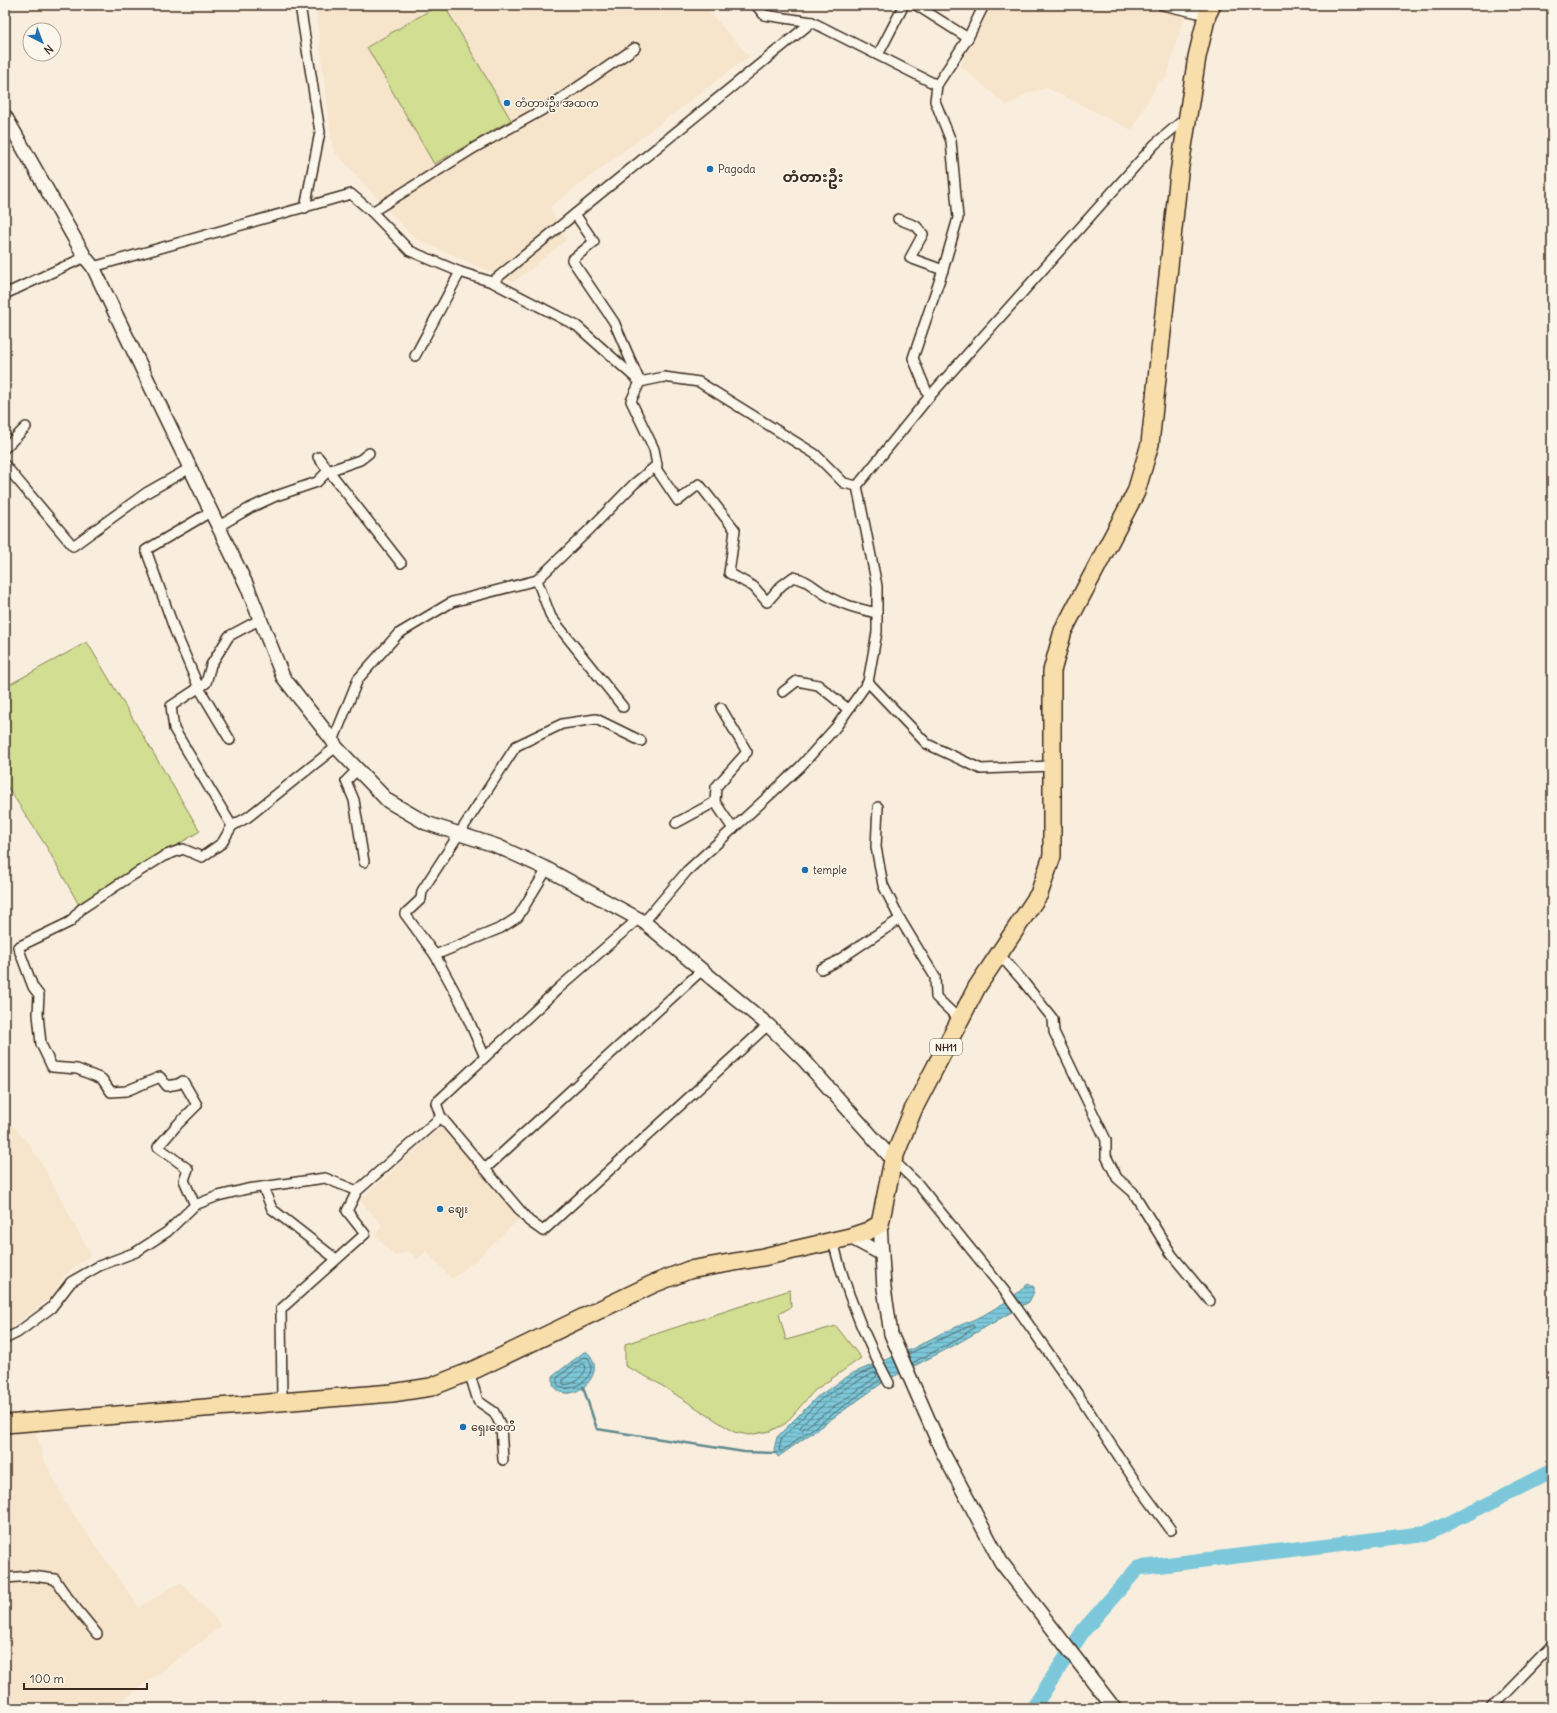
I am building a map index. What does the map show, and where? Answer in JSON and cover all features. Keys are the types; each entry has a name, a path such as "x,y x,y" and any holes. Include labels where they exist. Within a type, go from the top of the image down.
{"highway":[{"name":"NH11","path":"880,1224 893,1160 913,1110 977,987 1039,894 1052,856 1050,704 1052,671 1063,631 1136,492 1150,444 1179,173 1197,57 1210,10"},
{"path":"5,1424 392,1393 431,1387 468,1372 653,1284 689,1270 763,1257 850,1237 868,1231 880,1224"}],"street":[{"path":"300,5 320,132 305,208"},
{"path":"756,5 764,15 812,22 937,85"},
{"path":"878,55 904,5"},
{"path":"916,5 968,38"},
{"path":"929,397 913,358 943,270 958,218 950,141 935,101 937,85 968,38 984,5"},
{"path":"1162,5 1210,10"},
{"path":"492,282 812,22"},
{"path":"372,212 474,148 553,104 635,48"},
{"path":"857,486 929,397 1155,144 1188,116"},
{"path":"6,121 89,262 212,511 261,619 283,676 335,744 388,801 426,823 497,846 547,869 641,920 768,1025 803,1059 893,1160 918,1184 1006,1294 1077,1394 1137,1484 1171,1530"},
{"path":"5,294 89,262 305,208 351,194 372,212 410,251 460,272 492,282 577,326 640,382"},
{"path":"576,214 594,242 572,260 614,322 640,382 631,401 654,449 657,465 656,467 678,501 699,484 735,530 729,573 754,587 766,602 781,586 794,577 805,580 826,595 847,606 877,613"},
{"path":"898,219 916,226 923,234 910,258 943,270"},
{"path":"415,356 460,272"},
{"path":"640,382 664,377 699,382 815,454 844,483 857,486"},
{"path":"5,448 26,427"},
{"path":"219,526 250,508 276,496 317,482 328,471 360,460 369,453"},
{"path":"318,457 346,491 359,511 401,564"},
{"path":"5,465 73,546 146,493 190,468"},
{"path":"194,1205 184,1180 188,1169 158,1147 197,1105 183,1081 178,1084 167,1086 160,1077 126,1091 111,1092 102,1079 77,1069 52,1066 41,1044 38,1014 39,995 33,987 18,947 70,922 81,909 164,856 183,849 202,857 222,843 232,826 248,818 335,744 358,679 398,634 452,602 537,580 634,484 656,467"},
{"path":"768,1025 543,1231 529,1222 441,1117 436,1103 559,988 641,920 687,871 800,767 836,728 868,682 877,632 877,586 857,486"},
{"path":"212,511 146,550 175,631 199,688 230,740"},
{"path":"537,580 551,617 623,707"},
{"path":"232,826 174,729 171,706 206,683 211,665 229,636 261,619"},
{"path":"783,692 797,680 818,684 848,709"},
{"path":"868,682 927,744 981,769 1052,766"},
{"path":"721,708 746,752 716,788 715,802 733,829"},
{"path":"485,1057 461,1002 435,956 405,914 421,899 422,891 516,746 562,724 596,719 641,741"},
{"path":"358,769 346,781 354,800 364,862"},
{"path":"676,823 715,802"},
{"path":"878,807 876,847 883,884 900,919 935,977 936,997 960,1020"},
{"path":"435,956 501,928 518,917 547,869"},
{"path":"821,969 834,963 900,919"},
{"path":"999,954 1053,1018 1054,1032 1106,1140 1106,1156 1117,1178 1133,1192 1172,1255 1210,1301"},
{"path":"485,1169 702,970"},
{"path":"282,1402 281,1309 365,1234 347,1211 357,1191 441,1117"},
{"path":"5,1339 17,1333 51,1308 71,1282 99,1266 136,1252 167,1232 194,1205 218,1196 263,1187 325,1178 357,1191"},
{"path":"263,1187 272,1209 336,1259"},
{"path":"880,1224 884,1288 891,1334 942,1451 1001,1562 1114,1708"},
{"path":"850,1237 882,1254"},
{"path":"833,1241 841,1272 874,1356 889,1383"},
{"path":"468,1372 478,1401 494,1412 500,1426 503,1460"},
{"path":"5,1578 32,1576 55,1579 65,1595 74,1604 97,1634"},
{"path":"1492,1708 1552,1646"}],"shaded area":[{"name":"တံတားဦး အထက","path":"315,5 703,5 749,56 550,207 566,240 514,282 414,238 333,150"},
{"path":"987,5 1189,5 1166,79 1158,82 1132,130 1047,88 1027,93 1007,106 961,66"},
{"path":"11,1124 27,1142 39,1159 90,1253 89,1256 66,1274 50,1298 5,1332 5,1129"},
{"name":"ဈေး","path":"443,1125 519,1219 478,1258 452,1279 426,1251 418,1259 408,1251 395,1256 375,1235 382,1225 360,1200"},
{"path":"35,1431 44,1460 65,1502 139,1607 181,1582 222,1626 112,1708 5,1708 5,1436"}],"green space":[{"path":"439,5 444,5 511,120 434,164 367,47"},
{"path":"87,642 200,831 79,905 46,846 5,783 5,687"},
{"path":"790,1290 791,1307 779,1314 786,1340 836,1326 861,1358 814,1391 785,1424 770,1431 749,1435 734,1432 653,1380 625,1366 625,1344"}],"water":[{"path":"1028,1284 1034,1287 1034,1292 1029,1302 953,1346 885,1381 778,1457 774,1449 777,1437 817,1397 853,1373 914,1348 940,1334 982,1316 1009,1300"},
{"path":"584,1352 587,1352 593,1361 594,1370 591,1379 576,1391 567,1393 559,1391 553,1384 553,1376"}],"waterway":[{"path":"583,1387 597,1429 744,1452 776,1453"},
{"path":"1033,1708 1083,1631 1138,1568 1429,1533 1552,1471"}],"place":[{"name":"တံတားဦး အထက","path":"507,103"},
{"name":"Pagoda","path":"710,169"},
{"name":"temple","path":"805,870"},
{"name":"ဈေး","path":"440,1209"},
{"name":"ရှေးစေတီ","path":"463,1427"}],"district":[{"name":"တံတားဦး","path":"813,176"}]}
